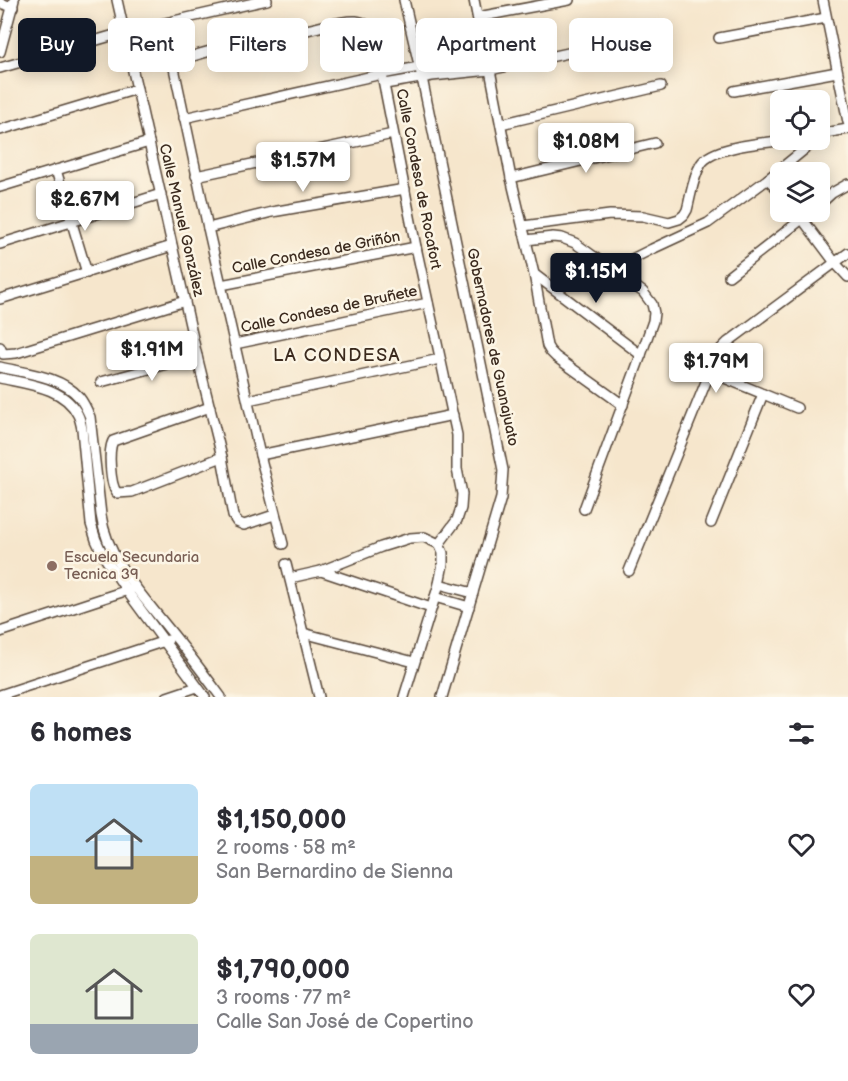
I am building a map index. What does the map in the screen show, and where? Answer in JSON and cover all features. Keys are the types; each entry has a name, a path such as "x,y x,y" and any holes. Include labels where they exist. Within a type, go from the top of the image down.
{"street":[{"name":"Calle Manuel González","path":"117,0 122,18"},
{"path":"187,18 267,0"},
{"name":"Gobernadores de Guanajuato","path":"404,0 416,54"},
{"path":"474,0 478,17 569,0"},
{"path":"822,0 848,122"},
{"path":"0,3 14,3 0,52"},
{"path":"719,38 826,18"},
{"name":"Calle Condesa de Rocafort","path":"283,544 274,515 196,176 174,73 175,65 177,61 223,47 348,22 363,22 374,34 457,435 457,469 462,501 456,520 439,544"},
{"path":"1,65 108,37"},
{"path":"184,118 383,79 416,68"},
{"name":"Calle Manuel González","path":"133,72 184,301 222,458 233,516 237,522 244,525 274,515"},
{"name":"Gobernadores de Guanajuato","path":"420,72 503,470 501,498 442,697"},
{"path":"383,79 422,78 473,72"},
{"path":"490,72 511,178 534,274 547,346 550,351 623,405"},
{"path":"734,91 837,72"},
{"path":"501,124 662,86"},
{"path":"0,130 137,89"},
{"path":"830,134 848,129"},
{"path":"196,176 393,134"},
{"path":"0,187 149,142"},
{"path":"511,178 655,143"},
{"path":"522,226 610,215 643,216 669,222 679,219 684,214 696,174 707,156 727,149 770,143"},
{"path":"793,150 796,155"},
{"path":"612,269 708,223 802,150"},
{"path":"56,170 87,273"},
{"path":"830,195 848,184"},
{"path":"208,228 272,212 405,189"},
{"path":"0,244 161,194"},
{"path":"669,222 676,238"},
{"path":"729,276 792,222"},
{"path":"805,222 848,277"},
{"path":"526,240 553,237 569,240 643,292 652,304 654,313 641,355 584,509"},
{"path":"0,299 172,246"},
{"name":"Calle Condesa de Griñón","path":"221,285 417,248"},
{"path":"629,571 721,349 848,253"},
{"path":"534,274 641,355"},
{"path":"0,347 3,354 27,350 184,301"},
{"name":"Calle Condesa de Bruñete","path":"235,344 428,303"},
{"path":"100,382 197,356"},
{"path":"248,400 440,359"},
{"path":"0,367 51,379 65,385 84,404 93,432 103,528 131,589 205,697"},
{"path":"710,372 797,408"},
{"path":"0,378 60,394 78,414 82,429 92,524 96,540 104,555 131,589 176,638 221,697"},
{"path":"711,523 763,394"},
{"path":"210,407 111,442 114,489 121,494 134,491 222,458"},
{"path":"260,454 453,415"},
{"path":"290,578 321,572 381,547 410,538 424,537 439,544 443,553 439,584 404,697"},
{"path":"286,564 319,697"},
{"path":"321,572 432,608"},
{"path":"439,584 473,593"},
{"path":"0,632 131,589"},
{"path":"435,597 469,607"},
{"path":"303,633 414,662"},
{"path":"0,695 176,638"},
{"path":"167,697 197,687"}],"place":[{"name":"Escuela Secundaria Tecnica 39","path":"52,566"}],"district":[{"name":"LA CONDESA","path":"337,355"}]}
